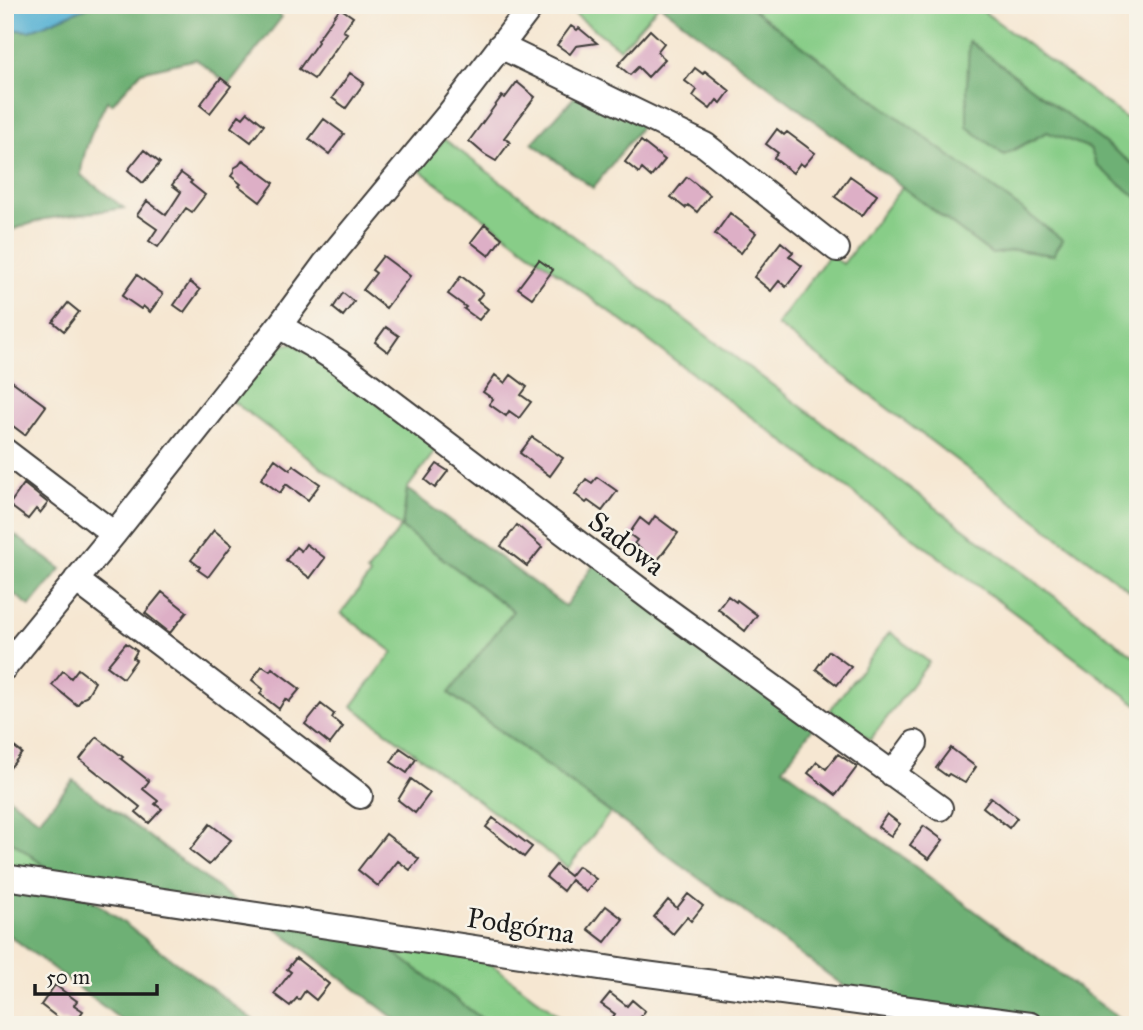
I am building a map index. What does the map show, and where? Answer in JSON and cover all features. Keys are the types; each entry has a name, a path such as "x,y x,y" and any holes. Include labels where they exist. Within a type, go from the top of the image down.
{"street":[{"path":"5,667 114,534 324,265 449,114 532,5"},
{"path":"500,46 705,145 837,248"},
{"name":"Sadowa","path":"279,326 339,362 668,611 940,808"},
{"path":"5,451 114,534"},
{"path":"76,580 360,796"},
{"path":"892,774 915,743"},
{"name":"Podgórna","path":"5,877 639,973 1030,1025"}],"green space":[{"path":"92,5 266,5 282,17 229,85 196,59 141,72 112,104 107,101 87,146 81,175 124,208 45,219 5,232 5,29 29,31"},
{"path":"563,5 659,5 620,49"},
{"path":"660,5 747,5 1063,240 1053,255 1016,250 992,254"},
{"path":"747,5 975,5 1138,127 1138,168 970,42 1004,155 1047,132 1090,148 1097,166 1138,198 1138,597 777,325 829,255 843,264 902,187 992,254 1016,250 1053,255"},
{"path":"969,41 1138,168 1138,198 1097,166 1090,148 1047,132 1004,155 967,127"},
{"path":"578,93 643,124 593,188 532,143"},
{"path":"444,139 1138,659 1138,705 419,170"},
{"path":"294,343 438,447 407,489 402,528 513,611 450,694 610,813 568,868 352,706 393,652 341,613 370,575 367,572 401,527 231,400 267,353"},
{"path":"407,489 565,606 595,563 814,726 783,768 1128,1025 1071,1025 856,995 449,693 513,611 402,528"},
{"path":"5,528 61,569 30,606 5,588"},
{"path":"890,632 929,662 870,740 830,710"},
{"path":"73,780 241,905 63,880 5,836 5,795 39,820"},
{"path":"5,836 63,880 5,870"},
{"path":"5,883 89,897 260,1025 128,1025 5,932"},
{"path":"268,922 375,938 490,1025 403,1025"},
{"path":"375,938 483,958 571,1025 490,1025"}],"water":[{"path":"5,5 92,5 29,31 5,29"}],"building":[{"path":"340,8 353,17 343,31 347,33 314,79 299,69"},
{"path":"571,26 577,30 579,28 597,43 576,46 570,54 557,45"},
{"path":"650,30 664,43 657,52 665,59 648,77 638,67 630,75 618,65"},
{"path":"695,68 703,74 705,71 730,91 721,103 717,100 710,109 693,96 697,90 685,81"},
{"path":"350,73 364,83 346,108 332,98"},
{"path":"221,78 231,86 210,113 200,105"},
{"path":"517,82 535,97 504,138 510,142 496,161 469,141 502,96 505,98"},
{"path":"248,112 264,125 251,142 231,127 239,115 243,118"},
{"path":"324,119 344,134 329,154 309,139"},
{"path":"777,129 784,135 787,132 815,153 804,166 800,163 793,173 774,158 778,153 766,144"},
{"path":"641,141 665,160 651,177 642,169 639,173 625,162"},
{"path":"144,150 160,163 143,183 128,170"},
{"path":"243,160 274,183 260,202 239,186 241,184 231,176 234,168"},
{"path":"181,173 205,195 192,212 186,208 158,247 149,241 157,229 137,215 147,201 166,215 181,192 172,185"},
{"path":"850,176 877,195 862,216 835,197"},
{"path":"687,177 710,195 697,212 688,205 685,208 671,197"},
{"path":"730,213 756,233 741,253 715,234"},
{"path":"485,224 502,238 489,256 471,242"},
{"path":"781,242 793,252 789,256 802,266 786,287 779,281 771,291 754,277"},
{"path":"383,256 410,276 386,308 363,290 376,273 372,270"},
{"path":"539,260 553,270 532,298 518,288"},
{"path":"137,275 163,294 150,312 122,296"},
{"path":"461,276 483,293 477,300 488,309 479,320 448,294"},
{"path":"190,282 200,290 184,312 174,305"},
{"path":"343,293 354,302 343,316 333,308"},
{"path":"68,303 79,312 64,331 53,322"},
{"path":"386,327 399,336 388,352 375,342"},
{"path":"495,375 505,383 511,375 527,387 521,395 531,402 519,418 509,411 506,416 489,404 493,399 483,392"},
{"path":"5,376 46,406 25,435 5,420"},
{"path":"532,437 563,458 550,476 520,453"},
{"path":"275,459 290,470 293,465 320,484 308,500 286,484 280,493 261,479"},
{"path":"437,464 448,471 435,488 425,480"},
{"path":"597,477 617,491 602,511 575,494 586,479 592,483"},
{"path":"24,484 48,503 40,513 36,509 28,519 9,505"},
{"path":"655,516 678,533 657,561 634,544 637,540 629,534 640,518 649,525"},
{"path":"517,525 542,547 527,566 501,546"},
{"path":"214,530 232,545 208,577 198,570 200,567 191,560"},
{"path":"306,544 325,558 310,578 286,560 296,547 301,551"},
{"path":"162,592 187,612 170,633 145,613"},
{"path":"728,596 757,615 745,631 718,609"},
{"path":"126,643 137,651 133,658 136,660 123,678 107,666"},
{"path":"829,651 851,667 837,685 816,669"},
{"path":"262,666 270,671 272,668 300,689 289,702 285,699 279,709 260,694 263,689 252,680"},
{"path":"78,669 95,682 86,697 77,705 52,685 63,671 71,678"},
{"path":"321,704 334,714 332,718 343,727 330,744 305,724"},
{"path":"97,737 149,781 143,789 158,801 155,804 162,809 149,823 136,812 140,807 80,759"},
{"path":"5,740 22,753 5,774"},
{"path":"400,748 416,759 407,773 391,762"},
{"path":"951,748 976,767 965,783 936,768"},
{"path":"838,754 857,767 836,795 808,773 817,762 826,769"},
{"path":"411,779 430,793 415,813 398,800"},
{"path":"991,797 1017,818 1009,828 983,807"},
{"path":"887,814 900,824 891,836 878,827"},
{"path":"493,818 532,847 524,857 486,827"},
{"path":"210,824 231,840 209,865 190,850"},
{"path":"924,826 943,840 929,859 910,845"},
{"path":"386,834 419,859 410,870 398,861 378,886 358,870"},
{"path":"556,865 570,876 578,866 596,879 586,892 571,880 563,891 546,877"},
{"path":"688,894 703,906 691,921 687,917 673,934 654,917 668,900 677,908"},
{"path":"606,906 623,919 605,942 588,929"},
{"path":"296,958 329,984 316,1000 305,991 299,1000 297,998 290,1006 274,994 291,972 287,969"},
{"path":"55,985 77,1001 74,1005 83,1011 73,1025 64,1019 62,1021 41,1005"},
{"path":"610,993 627,1006 632,1000 645,1011 635,1025 607,1025 615,1014 601,1004"}]}
